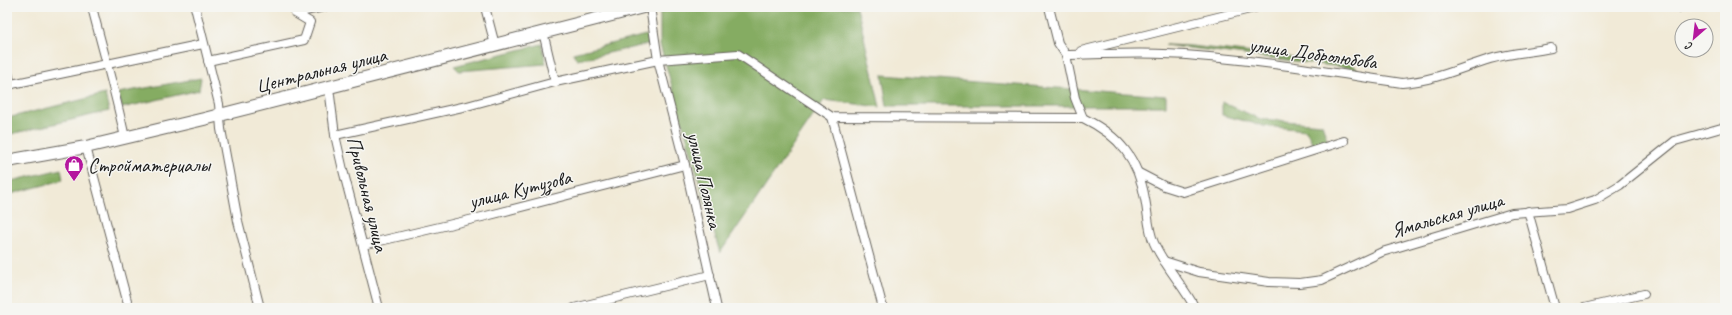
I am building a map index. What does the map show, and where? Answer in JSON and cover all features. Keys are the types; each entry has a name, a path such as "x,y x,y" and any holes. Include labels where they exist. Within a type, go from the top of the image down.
{"main road":[{"name":"Центральная улица","path":"7,161 86,147 125,138 328,88 643,7"}],"street":[{"path":"92,7 125,138"},
{"path":"195,7 220,114 238,220 260,308"},
{"path":"294,10 324,7"},
{"path":"485,7 495,45"},
{"name":"улица Полянка","path":"650,7 658,60 685,165 718,308"},
{"path":"1049,7 1058,43 1066,55 1075,98 1083,118"},
{"path":"1066,55 1258,7"},
{"path":"208,61 304,40 310,22 294,10"},
{"path":"543,32 555,82"},
{"path":"7,69 9,85 106,66 204,44"},
{"name":"улица Добролюбова","path":"1066,55 1132,53 1196,56 1266,63 1402,83 1420,82 1437,78 1492,58 1551,48"},
{"path":"335,135 467,106 555,82 658,60 738,54 832,117 1083,118 1094,123 1119,143 1133,160 1139,173 1154,242 1164,261 1195,308"},
{"name":"Привольная улица","path":"328,88 335,135 343,170 379,308"},
{"path":"832,117 883,308"},
{"name":"Ямальская улица","path":"1164,261 1199,272 1269,282 1300,283 1322,280 1382,252 1512,213 1567,209 1595,200 1620,185 1675,141 1725,127"},
{"path":"1139,173 1164,186 1183,192 1344,141"},
{"path":"86,147 129,308"},
{"name":"улица Кутузова","path":"363,245 482,217 685,165"},
{"path":"1528,212 1555,308"},
{"path":"574,308 710,275"},
{"path":"1584,308 1644,294"}],"green space":[{"path":"680,7 857,7 880,107 824,100 720,253 660,45 660,12"},
{"path":"646,35 649,44 577,60 573,53"},
{"path":"542,44 546,64 459,71 454,66"},
{"path":"1165,45 1191,46 1352,64 1358,69"},
{"path":"882,75 1166,96 1166,106 887,106"},
{"path":"201,78 199,90 122,108 118,93"},
{"path":"105,94 109,111 7,135 7,118"},
{"path":"1222,102 1260,119 1322,124 1328,142 1316,150 1306,130 1264,126 1222,115"},
{"path":"61,169 63,180 7,195 7,182"}],"place":[{"name":"Стройматериалы","path":"74,182"}]}
